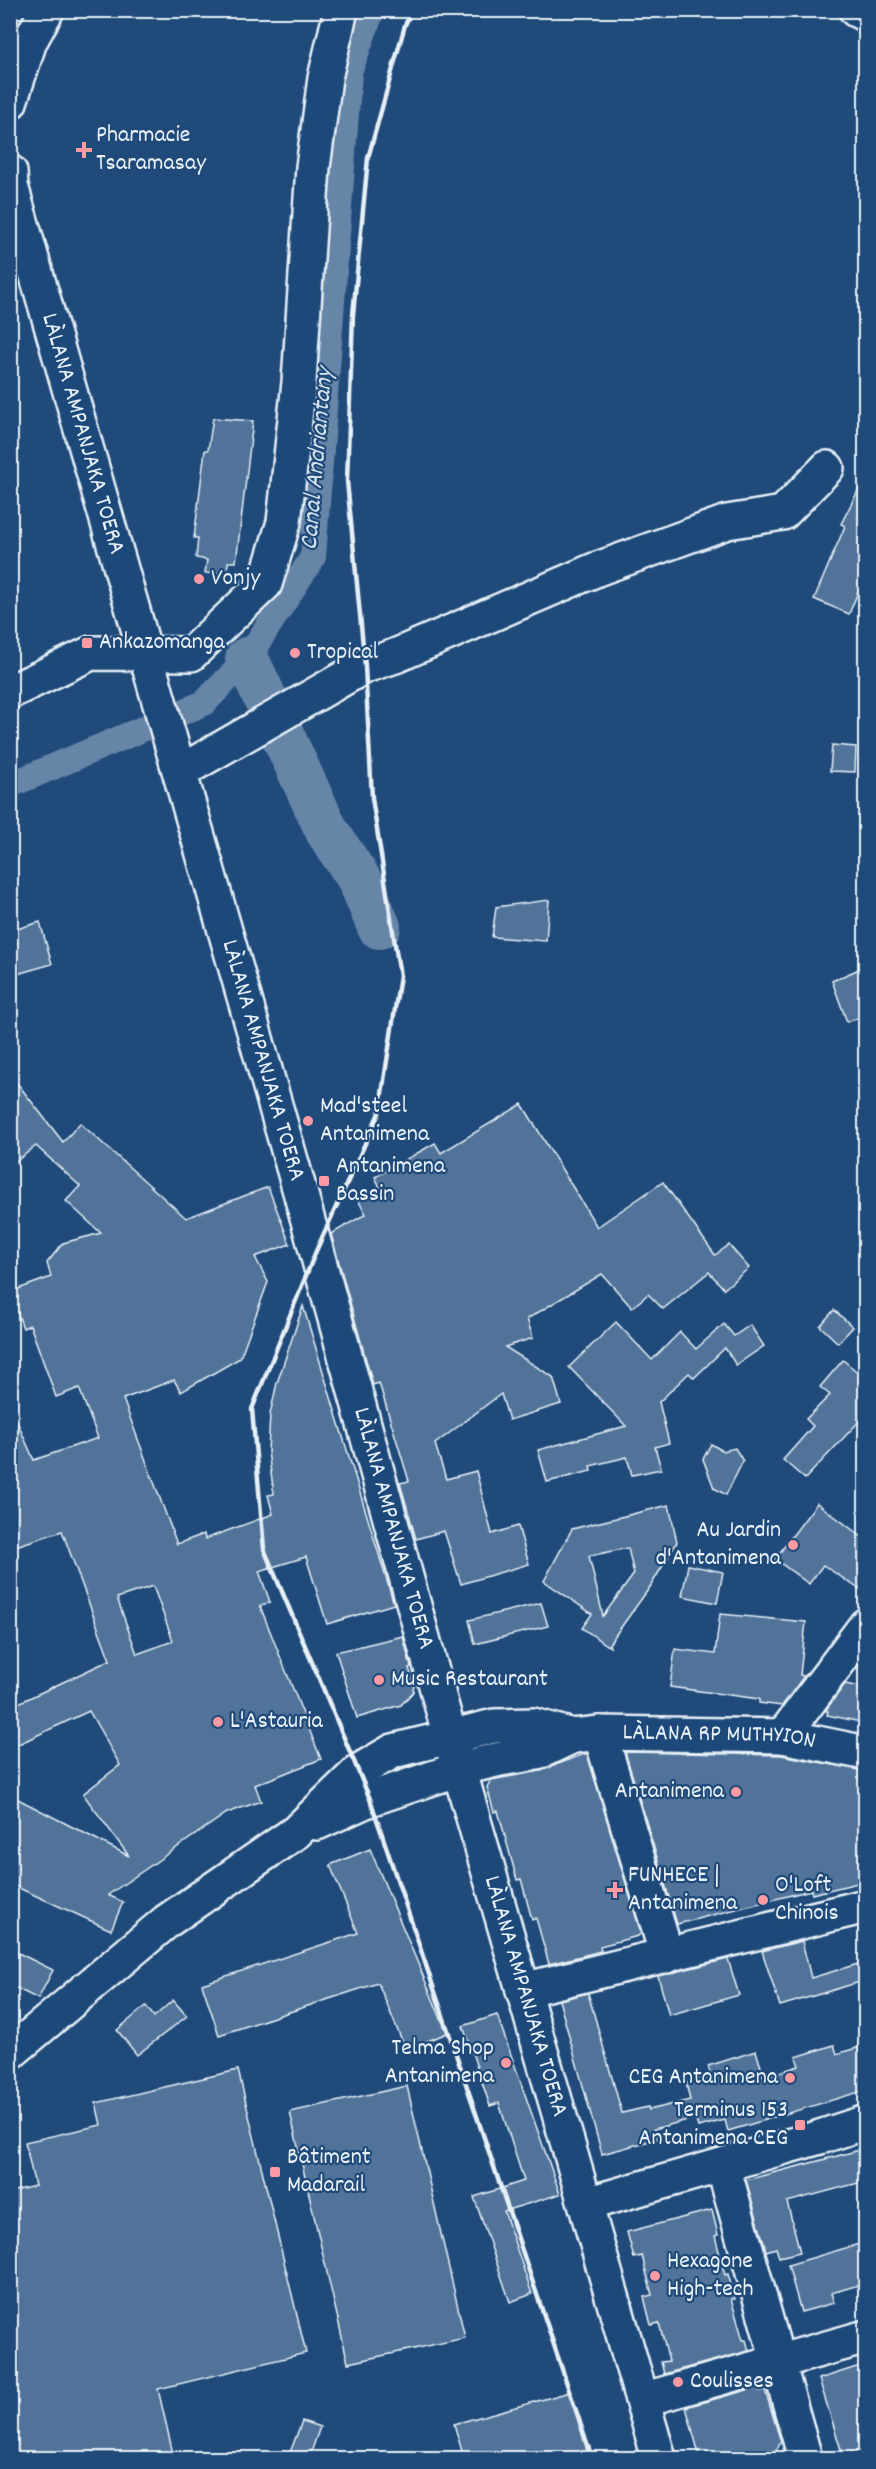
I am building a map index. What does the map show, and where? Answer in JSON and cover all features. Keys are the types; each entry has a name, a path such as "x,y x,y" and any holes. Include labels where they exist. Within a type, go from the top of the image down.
{"street":[{"path":"10,692 91,653 151,668 191,654 265,584 284,522 299,382 313,167 325,78 341,10"},
{"path":"856,10 866,15"},
{"path":"10,102 30,41 21,20"},
{"name":"LÀLANA AMPANJAKA TOERA","path":"11,181 151,668 452,1735 459,1769 659,2458"},
{"path":"176,758 253,730 365,666 395,656 597,569 727,522 783,513 827,468"},
{"path":"783,1736 866,1625"},
{"name":"LÀLANA RP MUTHYION","path":"296,1832 359,1771 393,1751 494,1725 533,1725 586,1734 783,1736 866,1753"},
{"path":"586,1734 667,1956"},
{"name":"LÀLANA RP MUTHYION","path":"296,1832 370,1799 459,1769 537,1753 586,1734"},
{"path":"10,2053 167,1921 296,1832"},
{"path":"524,1990 866,1906"},
{"path":"585,2204 723,2166 866,2122"},
{"path":"723,2166 805,2458"},
{"path":"642,2400 866,2337"}],"building":[{"path":"213,418 253,421 236,562 228,562 227,574 205,573 207,560 196,558 198,538 194,538 205,450 208,450"},
{"path":"866,475 866,572 849,614 814,599 845,526 841,524"},
{"path":"832,745 856,747 855,772 830,771"},
{"path":"549,900 546,941 492,937 496,907"},
{"path":"40,922 52,964 10,976 10,931"},
{"path":"866,966 866,1015 847,1022 832,981"},
{"path":"10,1074 63,1142 80,1123 186,1218 268,1187 290,1244 255,1257 268,1282 240,1358 181,1392 174,1380 123,1399 177,1544 204,1534 205,1539 273,1514 268,1495 274,1494 268,1452 270,1414 277,1383 303,1306 394,1604 327,1624 306,1557 259,1571 270,1602 260,1606 321,1759 255,1785 261,1801 227,1813 108,1895 123,1902 111,1930 10,1884 10,1809 16,1798 129,1856 83,1794 120,1765 89,1711 10,1748 10,1707 110,1660 62,1531 10,1548 10,1406 34,1460 98,1438 79,1388 56,1397 30,1325 23,1328 10,1292 51,1277 47,1263 63,1243 101,1233 66,1201 80,1186 36,1146 10,1166","holes":["153,1586 173,1641 137,1654 117,1598"]},
{"path":"522,1104 597,1227 663,1182 715,1255 729,1245 749,1268 724,1289 709,1272 663,1309 648,1294 632,1308 602,1274 527,1319 533,1338 505,1347 553,1377 561,1404 509,1420 501,1394 435,1444 446,1479 476,1471 492,1534 518,1526 529,1564 461,1584 444,1531 416,1539 400,1483 409,1481 379,1383 373,1385 331,1234 366,1214 358,1200 380,1187 375,1177 435,1143 441,1153"},
{"path":"834,1310 853,1327 838,1343 820,1326"},
{"path":"616,1322 652,1360 680,1332 696,1349 724,1324 734,1336 750,1325 764,1346 736,1365 725,1348 694,1378 689,1373 659,1402 669,1443 655,1447 661,1469 632,1475 627,1457 590,1466 591,1471 547,1482 538,1450 626,1426 569,1367"},
{"path":"843,1360 866,1379 866,1414 805,1479 783,1460 813,1426 806,1419 830,1395 820,1387"},
{"path":"711,1444 723,1451 735,1448 743,1461 726,1495 714,1488 703,1459"},
{"path":"817,1503 866,1540 866,1580 859,1589 823,1565 809,1584 775,1559"},
{"path":"669,1505 677,1542 650,1587 609,1644 610,1647 582,1628 592,1614 544,1581 572,1529","holes":["628,1548 634,1574 603,1616 589,1556"]},
{"path":"688,1565 723,1572 717,1603 682,1596"},
{"path":"541,1603 548,1626 475,1644 469,1620"},
{"path":"720,1614 806,1622 800,1675 804,1676 782,1706 759,1703 759,1699 670,1687 675,1649 715,1654"},
{"name":"Music Restaurant","path":"403,1636 411,1667 409,1668 414,1684 413,1692 401,1705 357,1718 336,1652"},
{"path":"845,1684 866,1688 866,1723 827,1715 828,1711 825,1711"},
{"path":"625,1752 781,1755 866,1771 866,1881 812,1894 811,1890 677,1924"},
{"path":"587,1753 641,1933 638,1936 600,1946 601,1951 549,1964 536,1918 532,1920 521,1879 517,1880 498,1811 494,1812 487,1787 491,1780 540,1771"},
{"path":"370,1849 447,2033 406,2050 378,1983 219,2035 202,1984 358,1933 330,1865"},
{"path":"802,1941 811,1978 858,1964 863,1981 780,2006 762,1951"},
{"path":"10,1949 53,1970 38,1999 10,1985"},
{"path":"728,1959 739,1995 669,2015 658,1976"},
{"path":"588,1993 622,2113 648,2107 649,2110 690,2100 686,2083 711,2076 708,2066 756,2051 764,2077 799,2066 796,2057 834,2045 837,2054 866,2045 866,2090 728,2131 725,2120 698,2127 695,2118 654,2129 657,2139 602,2154 559,2000"},
{"path":"173,2000 187,2016 137,2055 117,2030 146,2006 154,2017"},
{"path":"497,2015 560,2194 504,2211 532,2294 510,2302 474,2197 524,2181 499,2103 490,2106 463,2026"},
{"path":"238,2070 306,2353 158,2389 174,2458 10,2458 10,2192 35,2186 25,2142 101,2125 96,2103"},
{"path":"407,2086 465,2338 348,2363 290,2112"},
{"path":"860,2150 866,2181 787,2202 800,2252 779,2257 776,2248 766,2251 746,2180"},
{"path":"712,2210 718,2235 715,2236 725,2275 728,2274 735,2299 731,2299 743,2340 746,2340 749,2351 664,2374 661,2362 669,2361 659,2323 651,2325 644,2297 652,2295 642,2256 634,2258 627,2232"},
{"path":"866,2242 866,2283 831,2293 834,2303 801,2312 788,2265"},
{"path":"866,2364 866,2449 843,2456 819,2379"},
{"path":"758,2387 759,2391 765,2390 781,2442 772,2458 700,2458 686,2407"},
{"path":"570,2392 589,2458 464,2458 454,2424"},
{"path":"302,2421 320,2427 309,2458 288,2458"}],"waterway":[{"name":"Canal Andriantany","path":"10,785 204,703 247,659 313,557 349,72 372,10"},
{"path":"247,659 327,831 359,879 379,927"}],"railway":[{"path":"412,10 405,25 368,158 353,315 347,481 365,666 372,798 400,976 379,1113 316,1251 252,1409 264,1549 370,1799 592,2458"}],"place":[{"name":"Pharmacie Tsaramasay","path":"84,150"},
{"name":"Vonjy","path":"199,579"},
{"name":"Ankazomanga","path":"87,643"},
{"name":"Tropical","path":"295,653"},
{"name":"Mad'steel Antanimena","path":"308,1121"},
{"name":"Antanimena Bassin","path":"324,1181"},
{"name":"Au Jardin d'Antanimena","path":"793,1545"},
{"name":"Music Restaurant","path":"379,1680"},
{"name":"L'Astauria","path":"218,1722"},
{"name":"Antanimena","path":"736,1792"},
{"name":"FUNHECE | Antanimena","path":"615,1890"},
{"name":"O'Loft Chinois","path":"763,1900"},
{"name":"Telma Shop Antanimena","path":"506,2063"},
{"name":"CEG Antanimena","path":"790,2078"},
{"name":"Terminus 153 Antanimena CEG","path":"800,2125"},
{"name":"Bâtiment Madarail","path":"275,2172"},
{"name":"Hexagone High-tech","path":"655,2276"},
{"name":"Coulisses","path":"678,2382"}]}
